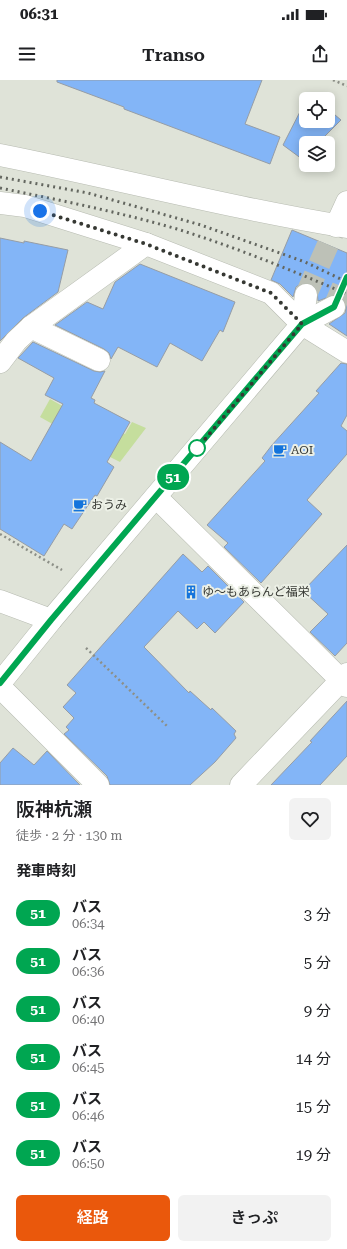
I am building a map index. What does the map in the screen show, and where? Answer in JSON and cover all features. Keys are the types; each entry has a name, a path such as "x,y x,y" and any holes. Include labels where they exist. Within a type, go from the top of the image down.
{"street":[{"path":"0,155 230,205 342,227 347,202"},
{"path":"0,203 25,206 146,244 271,293 302,324 347,352"},
{"path":"0,362 16,334 146,244"},
{"path":"302,324 306,295"},
{"path":"0,683 51,620 302,324 334,307"},
{"path":"16,334 99,360"},
{"path":"156,497 345,680 241,785"},
{"path":"0,601 51,620"},
{"path":"0,687 98,785"}],"path":[{"path":"333,80 347,86"},
{"path":"0,534 84,582"},
{"path":"86,648 167,726"}],"green space":[{"path":"50,399 80,416 72,435 40,417"},
{"path":"132,422 146,428 120,462 90,447 114,428 125,434"}],"building":[{"path":"57,80 262,80 245,124 280,137 270,164 124,109 124,107 57,82"},
{"path":"299,114 299,128 333,128 325,136 299,136 299,157 283,145"},
{"path":"335,115 341,120 335,126"},
{"path":"292,230 347,253 347,336 329,324 345,313 345,302 341,297 334,295 318,301 317,290 313,285 302,283 296,287 293,297 280,284 271,280"},
{"path":"0,238 24,243 24,241 68,250 58,292 23,318 0,341"},
{"path":"140,264 235,302 223,332 220,330 202,361 170,343 157,367 118,347 111,359 109,353 104,349 55,325 87,302 103,309 115,282"},
{"path":"33,342 94,371 105,371 91,398 95,400 94,403 130,422 107,462 114,467 97,496 95,495 72,529 64,524 44,556 0,529 0,442 31,461 63,404 45,395 54,378 18,358"},
{"path":"341,363 347,364 347,415 341,426 347,431 347,454 307,500 322,514 261,583 224,547 228,543 207,525 265,461 262,458 272,445 319,393 316,391"},
{"path":"347,545 347,643 335,656 310,632 328,614 303,591"},
{"path":"183,554 202,572 208,566 244,602 215,633 204,622 197,629 178,611 144,647 189,693 190,691 211,710 212,708 236,731 234,734 236,738 215,762 190,785 110,785 107,776 64,734 69,730 66,727 74,718 63,707 76,693 67,685"},
{"path":"347,701 347,756 320,785 271,785 312,742 310,741"},
{"path":"13,748 34,765 47,751 80,785 0,785 0,763"}],"tunnel":[{"path":"306,295 336,226"},
{"path":"334,307 347,277"}],"railway":[{"path":"0,177 88,193 201,225 305,262 347,282"},
{"path":"0,188 111,212 177,229 263,259 347,294"}],"bus line":[{"name":"51","path":"0,683 51,620 302,324 334,307 347,277"}],"place":[{"name":"AOI","path":"280,450"},
{"name":"おうみ","path":"80,505"},
{"name":"ゆ～もあらんど福栄","path":"191,592"}],"route":[{"path":"40,211 146,244 271,293 302,324 195,451 197,448"}]}
